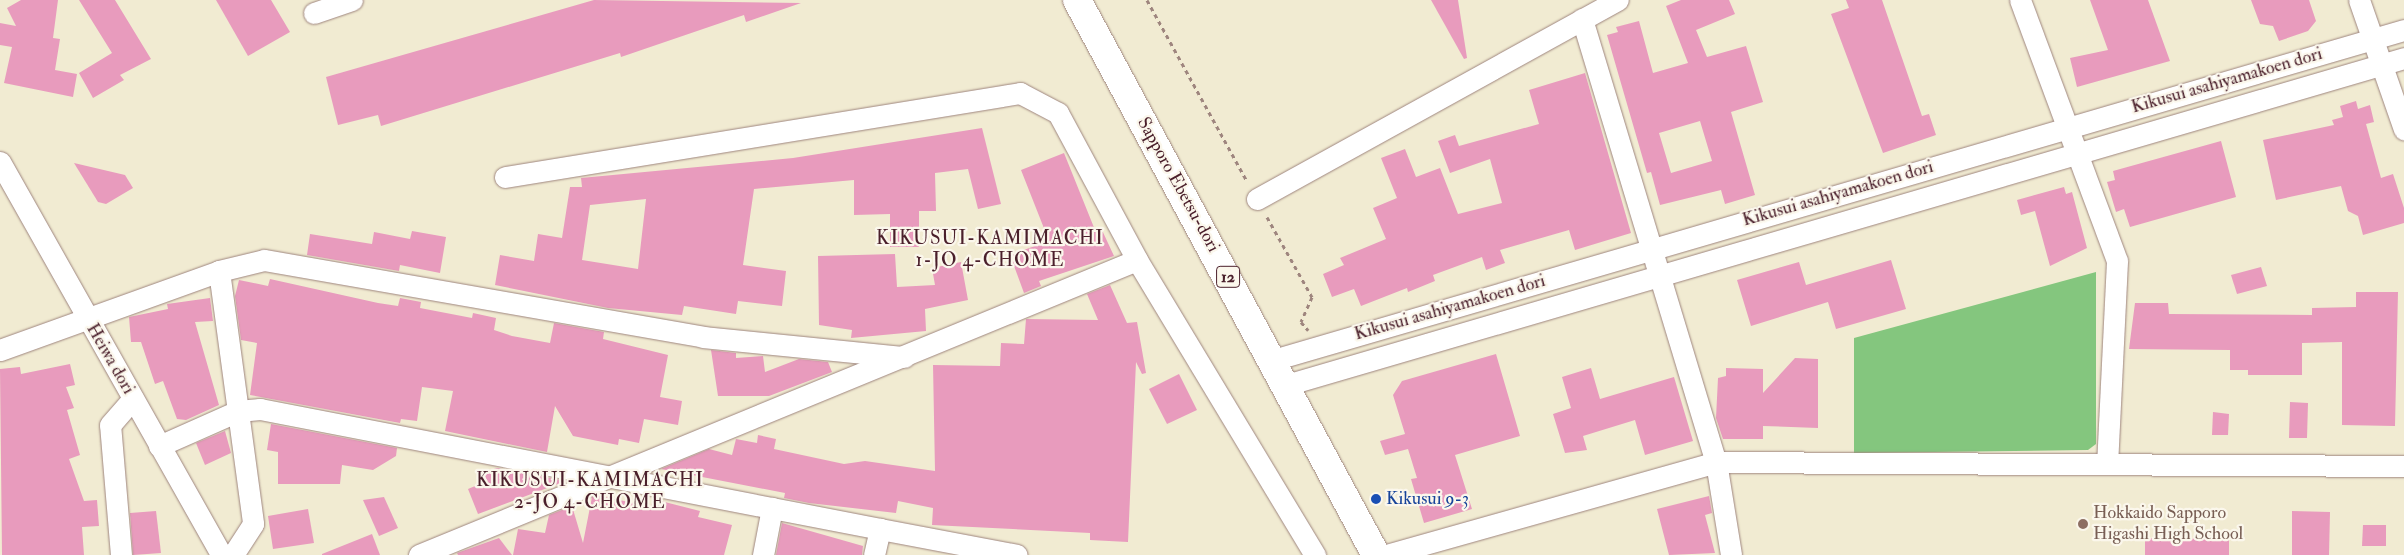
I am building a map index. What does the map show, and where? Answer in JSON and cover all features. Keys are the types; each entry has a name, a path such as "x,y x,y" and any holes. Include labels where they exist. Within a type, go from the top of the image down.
{"highway":[{"name":"Sapporo Ebetsu-dori","path":"1077,0 1273,360 1376,555"}],"street":[{"path":"314,13 352,0"},
{"path":"1258,199 1618,0"},
{"path":"2020,0 2117,261 2107,464"},
{"path":"2359,0 2404,129"},
{"path":"1582,19 1716,462 1730,555"},
{"name":"Kikusui asahiyamakoen dori","path":"1273,360 2068,126 2404,30"},
{"name":"Kikusui asahiyamakoen dori","path":"1286,385 1659,278 2404,58"},
{"path":"505,177 1020,92 1058,113 1137,260 1315,555"},
{"name":"Heiwa dori","path":"0,162 221,555"},
{"path":"0,350 88,320 219,271 264,260 703,337 904,357"},
{"path":"426,554 1137,260"},
{"path":"219,271 253,524 232,555"},
{"path":"121,555 110,425 133,399"},
{"path":"159,446 238,411 260,409 1017,555"},
{"path":"1386,555 1716,462 2404,466"},
{"path":"764,555 772,508"},
{"path":"874,555 880,529"}],"path":[{"path":"1147,0 1312,297 1302,322 1320,346"}],"green space":[{"path":"2096,272 2096,444 2088,450 1854,453 1854,338"}],"building":[{"path":"21,0 58,0 53,38 60,39 55,70 77,74 73,97 4,83 12,47 0,45 0,23 16,26 7,8"},
{"path":"79,0 115,0 151,59 120,75 124,80 93,98 79,73 112,53"},
{"path":"216,0 271,0 290,32 248,56"},
{"path":"594,0 801,3 746,22 744,15 621,57 620,53 381,126 378,115 338,125 326,77"},
{"path":"1431,0 1458,0 1467,58 1464,59"},
{"path":"1681,0 1729,0 1735,14 1696,30 1707,57 1746,46 1763,102 1731,112 1755,195 1725,204 1721,190 1660,205 1651,172 1647,173 1607,35 1618,32 1616,27 1639,21 1653,73 1688,63 1666,6","holes":["1700,121 1712,161 1671,173 1659,133"]},
{"path":"1846,0 1882,0 1922,116 1929,114 1936,135 1883,153 1831,14 1849,8"},
{"path":"2090,0 2148,0 2170,61 2077,87 2070,58 2108,50"},
{"path":"2251,0 2309,0 2316,21 2308,31 2279,41 2273,26 2260,24"},
{"path":"1585,73 1631,233 1575,250 1569,230 1500,250 1505,263 1486,270 1482,257 1433,275 1435,281 1408,292 1407,288 1361,306 1354,289 1332,297 1323,274 1344,265 1340,258 1386,239 1373,208 1397,198 1381,158 1405,149 1416,177 1440,168 1458,214 1502,203 1490,159 1450,173 1438,141 1455,135 1459,146 1539,124 1529,90"},
{"path":"2356,101 2358,109 2370,105 2374,122 2366,124 2381,178 2393,174 2404,208 2404,223 2363,235 2358,216 2348,211 2341,186 2276,200 2263,140 2334,125 2332,120 2343,117 2340,106"},
{"path":"982,128 1001,204 978,209 968,169 935,173 936,211 919,211 919,247 890,247 890,214 854,215 854,180 754,189 743,265 786,271 782,306 738,301 736,314 684,306 682,315 608,308 495,285 500,255 534,261 538,234 562,238 570,187 582,187 581,178 793,158","holes":["646,199 638,269 582,260 590,205"]},
{"path":"2221,141 2236,197 2130,227 2124,209 2116,212 2107,182 2115,180 2113,171"},
{"path":"1064,153 1095,230 1101,228 1114,256 1039,281 1041,286 1024,293 1010,255 1049,241 1021,170"},
{"path":"74,163 125,175 133,188 106,204 98,202"},
{"path":"2064,187 2066,194 2072,192 2087,248 2050,266 2035,211 2021,215 2017,200"},
{"path":"412,231 446,237 440,273 400,265 399,271 307,255 310,234 372,244 374,232 410,239"},
{"path":"895,254 897,287 935,285 932,268 961,262 968,300 925,309 926,331 851,338 852,330 819,325 818,256"},
{"path":"1891,260 1906,309 1836,329 1828,302 1751,326 1737,280 1799,262 1806,285"},
{"path":"2261,267 2267,286 2237,294 2231,275"},
{"path":"270,279 378,303 398,306 400,298 421,302 420,308 472,318 473,313 496,318 494,330 512,336 550,343 554,323 604,332 603,339 668,355 660,397 682,401 678,425 644,419 639,443 619,439 618,445 573,436 555,406 547,452 445,431 453,391 422,387 417,421 401,419 400,423 250,395 257,343 241,340 235,296 239,280 268,286"},
{"path":"1110,285 1127,323 1137,322 1146,373 1142,374 1136,362 1128,542 1090,540 1090,533 932,525 933,508 898,501 896,513 809,503 784,498 785,493 661,469 709,449 732,455 736,439 757,443 758,435 776,439 774,449 844,464 865,461 935,471 933,365 1000,366 1001,343 1024,344 1026,319 1098,320 1087,294"},
{"path":"2356,292 2398,292 2395,426 2342,425 2342,342 2302,343 2302,375 2248,375 2248,370 2230,370 2230,350 2129,349 2135,303 2168,303 2169,314 2312,315 2312,308 2356,307"},
{"path":"210,298 213,321 195,322 219,405 186,420 177,419 163,381 155,384 141,342 131,342 129,317 168,309 167,304"},
{"path":"711,350 736,353 736,358 763,356 765,372 799,359 828,362 832,372 769,396 718,396"},
{"path":"1496,354 1520,436 1455,455 1472,509 1424,523 1411,479 1417,478 1408,449 1385,455 1380,441 1405,434 1393,395 1402,381"},
{"path":"1795,358 1818,359 1818,428 1763,426 1763,439 1723,439 1716,418 1718,378 1726,376 1726,368 1763,369 1763,393"},
{"path":"70,364 75,385 66,387 74,408 67,410 80,455 69,459 84,501 97,500 99,526 82,527 84,555 2,555 0,369 20,367 21,374"},
{"path":"1591,368 1600,399 1674,377 1693,441 1645,455 1635,420 1583,436 1587,450 1565,453 1553,414 1571,408 1562,377"},
{"path":"1179,374 1197,410 1167,424 1149,389"},
{"path":"2290,402 2308,403 2307,438 2289,438"},
{"path":"2213,412 2229,414 2228,435 2212,435"},
{"path":"271,424 397,448 396,456 373,470 342,465 340,484 278,484 278,452 267,450"},
{"path":"225,431 231,453 205,465 196,443"},
{"path":"497,468 566,481 478,514 468,489 487,481 484,472"},
{"path":"597,495 651,507 653,499 700,511 698,517 732,525 724,555 513,555 518,529 545,533 549,515 572,506 583,543 592,497"},
{"path":"1709,496 1712,513 1705,515 1715,553 1669,555 1657,509"},
{"path":"384,497 398,528 379,536 363,500"},
{"path":"308,509 314,543 273,549 268,516"},
{"path":"156,511 161,553 133,555 130,513"},
{"path":"2292,511 2330,512 2329,555 2292,555"},
{"path":"782,523 863,546 862,555 776,555"},
{"path":"2363,525 2386,525 2386,546 2362,546"},
{"path":"372,534 380,555 322,555 322,554"},
{"path":"499,538 512,555 458,555 457,553"},
{"path":"2145,538 2229,539 2229,555 2145,555"}],"place":[{"name":"Kikusui 9-3","path":"1376,499"},
{"name":"Hokkaido Sapporo Higashi High School","path":"2083,524"}],"district":[{"name":"KIKUSUI-KAMIMACHI 1-JO 4-CHOME","path":"990,250"},
{"name":"KIKUSUI-KAMIMACHI 2-JO 4-CHOME","path":"590,492"}]}
